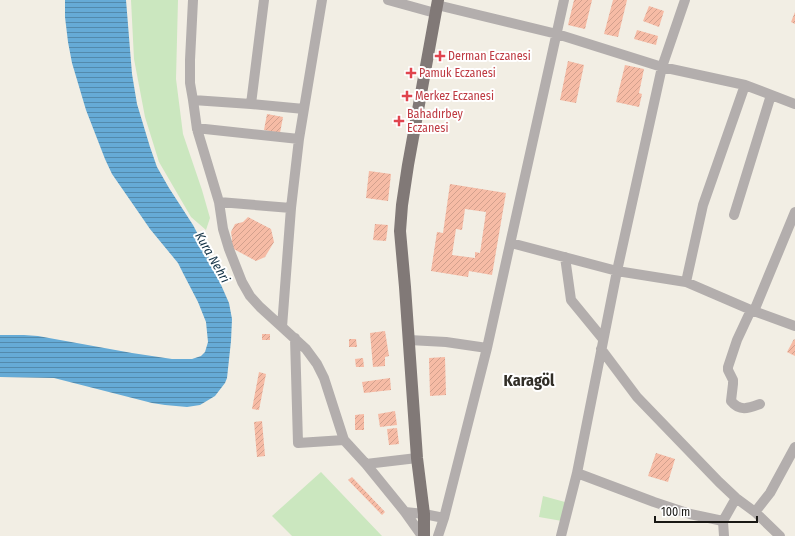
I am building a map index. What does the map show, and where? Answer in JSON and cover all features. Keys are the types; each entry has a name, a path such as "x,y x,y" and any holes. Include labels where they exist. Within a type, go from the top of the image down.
{"main road":[{"path":"423,536 424,514 417,458 400,232 402,205 408,165 437,6"}],"street":[{"path":"193,0 190,83 197,129 219,202 228,249 242,282 250,296 260,307 295,338 306,349 317,364 324,378 344,440 406,512 423,536"},
{"path":"251,104 264,0"},
{"path":"282,327 291,208 299,139 322,0"},
{"path":"388,0 437,6 557,34 662,67 745,85 795,104"},
{"path":"438,536 444,518 487,348 564,0"},
{"path":"561,536 577,473 617,271 662,67 685,0"},
{"path":"686,282 703,206 745,85"},
{"path":"734,215 771,95"},
{"path":"192,100 304,109"},
{"path":"197,129 299,139"},
{"path":"219,202 291,208"},
{"path":"760,404 746,409 733,403 733,380 728,367 737,340 752,311 795,212"},
{"path":"511,243 617,271 686,282 752,311 795,326"},
{"path":"565,257 571,300 602,344 636,397 719,482 736,498 756,512 780,536"},
{"path":"295,338 298,443 344,440"},
{"path":"409,340 446,342 487,348"},
{"path":"756,512 770,493 795,447"},
{"path":"366,464 417,458"},
{"path":"577,473 690,514 723,521"},
{"path":"724,536 723,521 736,498"},
{"path":"406,512 444,518"}],"green space":[{"path":"131,0 178,0 176,79 183,134 210,218 206,230 191,217 159,162 145,117 134,59"},
{"path":"321,472 382,536 292,536 272,516"},
{"path":"543,496 565,502 562,521 539,517"}],"water":[{"path":"65,0 126,0 132,74 137,104 150,147 157,167 193,225 204,246 229,303 232,319 227,378 215,396 200,405 187,407 152,403 54,378 0,377 0,335 38,336 172,359 192,359 201,356 205,352 208,342 206,322 198,302 178,263 150,229 112,174 105,159 86,110 72,63 65,17"}],"building":[{"path":"574,0 592,0 585,29 568,25"},
{"path":"613,0 627,0 618,37 604,34"},
{"path":"649,6 664,11 659,27 643,21"},
{"path":"795,12 795,24 791,22"},
{"path":"637,30 658,36 656,45 634,39"},
{"path":"568,61 584,65 576,103 560,100"},
{"path":"625,65 644,69 639,93 642,94 639,107 616,102"},
{"path":"267,114 283,117 280,133 264,130"},
{"path":"369,171 391,174 388,201 366,198"},
{"path":"450,184 506,193 492,275 469,271 468,277 431,271 437,232 443,233","holes":["465,209 486,212 480,253 475,252 475,258 452,255 456,229 462,230"]},
{"path":"248,217 271,229 274,242 265,257 256,261 230,247 232,239 231,232 235,224 243,222"},
{"path":"375,224 388,225 386,241 373,240"},
{"path":"385,331 389,356 385,357 385,366 373,367 370,333"},
{"path":"262,334 270,334 270,340 262,340"},
{"path":"349,339 356,339 357,347 349,347"},
{"path":"794,339 795,340 795,356 787,352"},
{"path":"445,357 446,395 430,396 429,358"},
{"path":"363,358 364,367 356,367 355,359"},
{"path":"259,372 266,374 259,410 252,409"},
{"path":"390,378 391,390 364,393 362,382"},
{"path":"395,411 397,425 380,427 378,414"},
{"path":"364,414 364,430 355,430 355,415"},
{"path":"262,421 265,456 257,457 254,422"},
{"path":"397,428 399,444 389,445 387,429"},
{"path":"656,453 675,459 668,482 648,476"},
{"path":"352,477 385,512 382,515 348,480"}],"place":[{"name":"Derman Eczanesi","path":"440,56"},
{"name":"Pamuk Eczanesi","path":"411,73"},
{"name":"Merkez Eczanesi","path":"407,96"},
{"name":"Bahadırbey Eczanesi","path":"399,121"}],"district":[{"name":"Karagöl","path":"529,380"}],"water label":[{"name":"Kura Nehri","path":"213,257"}]}
